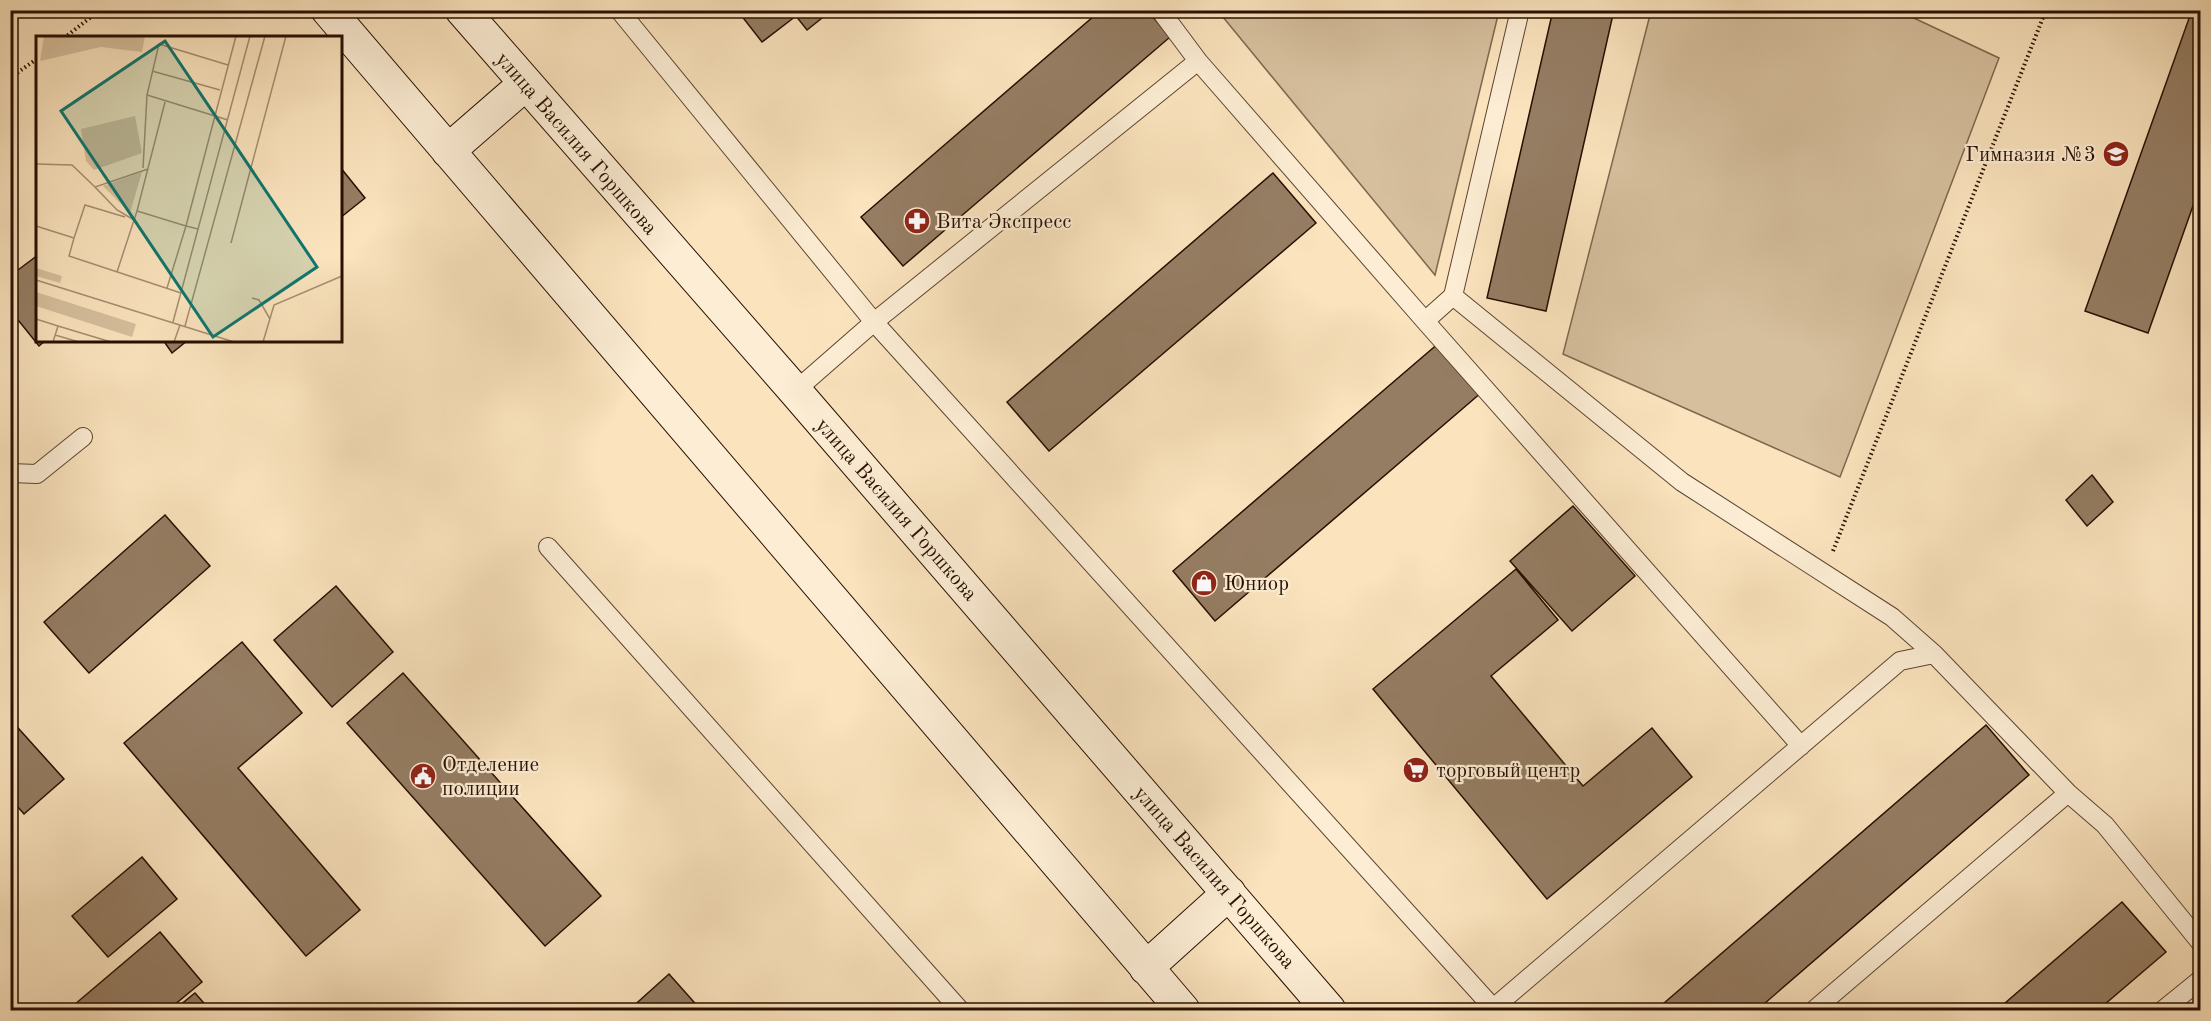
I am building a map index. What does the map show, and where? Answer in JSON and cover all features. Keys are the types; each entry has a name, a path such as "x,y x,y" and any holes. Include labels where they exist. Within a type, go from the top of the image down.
{"main road":[{"path":"328,10 1183,1011"},
{"name":"улица Василия Горшкова","path":"462,10 795,391 1329,1011"},
{"path":"448,152 525,84"},
{"path":"1146,968 1229,893"}],"lane":[{"path":"619,10 874,322 1493,1010 1900,661 1934,654"},
{"path":"1160,10 1198,61 1801,746"},
{"path":"1425,321 1453,296 1520,10"},
{"path":"795,391 874,322 1198,61"},
{"path":"1453,296 1682,482 1892,616 1934,654 2068,794 2105,825 2200,942"},
{"path":"10,473 38,474 83,437"},
{"path":"548,547 960,1011"},
{"path":"1814,1011 2068,794"},
{"path":"2163,1011 2200,980"}],"path":[{"path":"67,36 100,10"},
{"path":"165,10 170,17 179,10"},
{"path":"1824,573 2045,13 2034,10"},
{"path":"10,78 36,59"}],"shaded area":[{"path":"1218,11 1499,11 1435,275"},
{"path":"1651,11 1899,11 1999,58 1840,477 1563,354"}],"building":[{"path":"737,10 832,10 807,30 796,16 762,42"},
{"path":"1101,10 1147,10 1170,37 903,266 861,217"},
{"path":"1553,10 1614,10 1546,311 1487,298"},
{"path":"2192,10 2200,10 2200,186 2148,333 2085,311"},
{"path":"342,169 365,198 342,216"},
{"path":"1273,173 1316,223 1049,451 1007,402"},
{"path":"36,256 36,342 44,342 39,346 10,310 10,276"},
{"path":"164,342 186,342 172,353"},
{"path":"1440,342 1482,392 1215,621 1173,571"},
{"path":"2092,475 2113,502 2087,526 2066,500"},
{"path":"1573,506 1635,576 1572,631 1510,561"},
{"path":"165,515 210,566 89,673 44,622"},
{"path":"1516,569 1558,620 1491,676 1583,786 1652,728 1692,777 1547,899 1373,689"},
{"path":"336,586 393,652 332,707 274,640"},
{"path":"242,642 302,713 238,768 360,910 306,956 124,743"},
{"path":"403,673 601,896 545,946 347,723"},
{"path":"10,719 64,779 24,814 10,798"},
{"path":"1986,725 2029,775 1757,1010 1656,1010"},
{"path":"142,857 177,899 108,957 72,916"},
{"path":"2122,902 2166,952 2098,1010 1997,1010"},
{"path":"160,932 202,982 168,1010 79,1010 74,1005"},
{"path":"669,974 701,1010 629,1010"},
{"path":"195,993 210,1010 174,1010"}],"place":[{"name":"Гимназия №3","path":"2116,154"},
{"name":"Вита Экспресс","path":"917,221"},
{"name":"Юниор","path":"1204,583"},
{"name":"торговый центр","path":"1416,770"},
{"name":"Отделение полиции","path":"423,776"}]}
